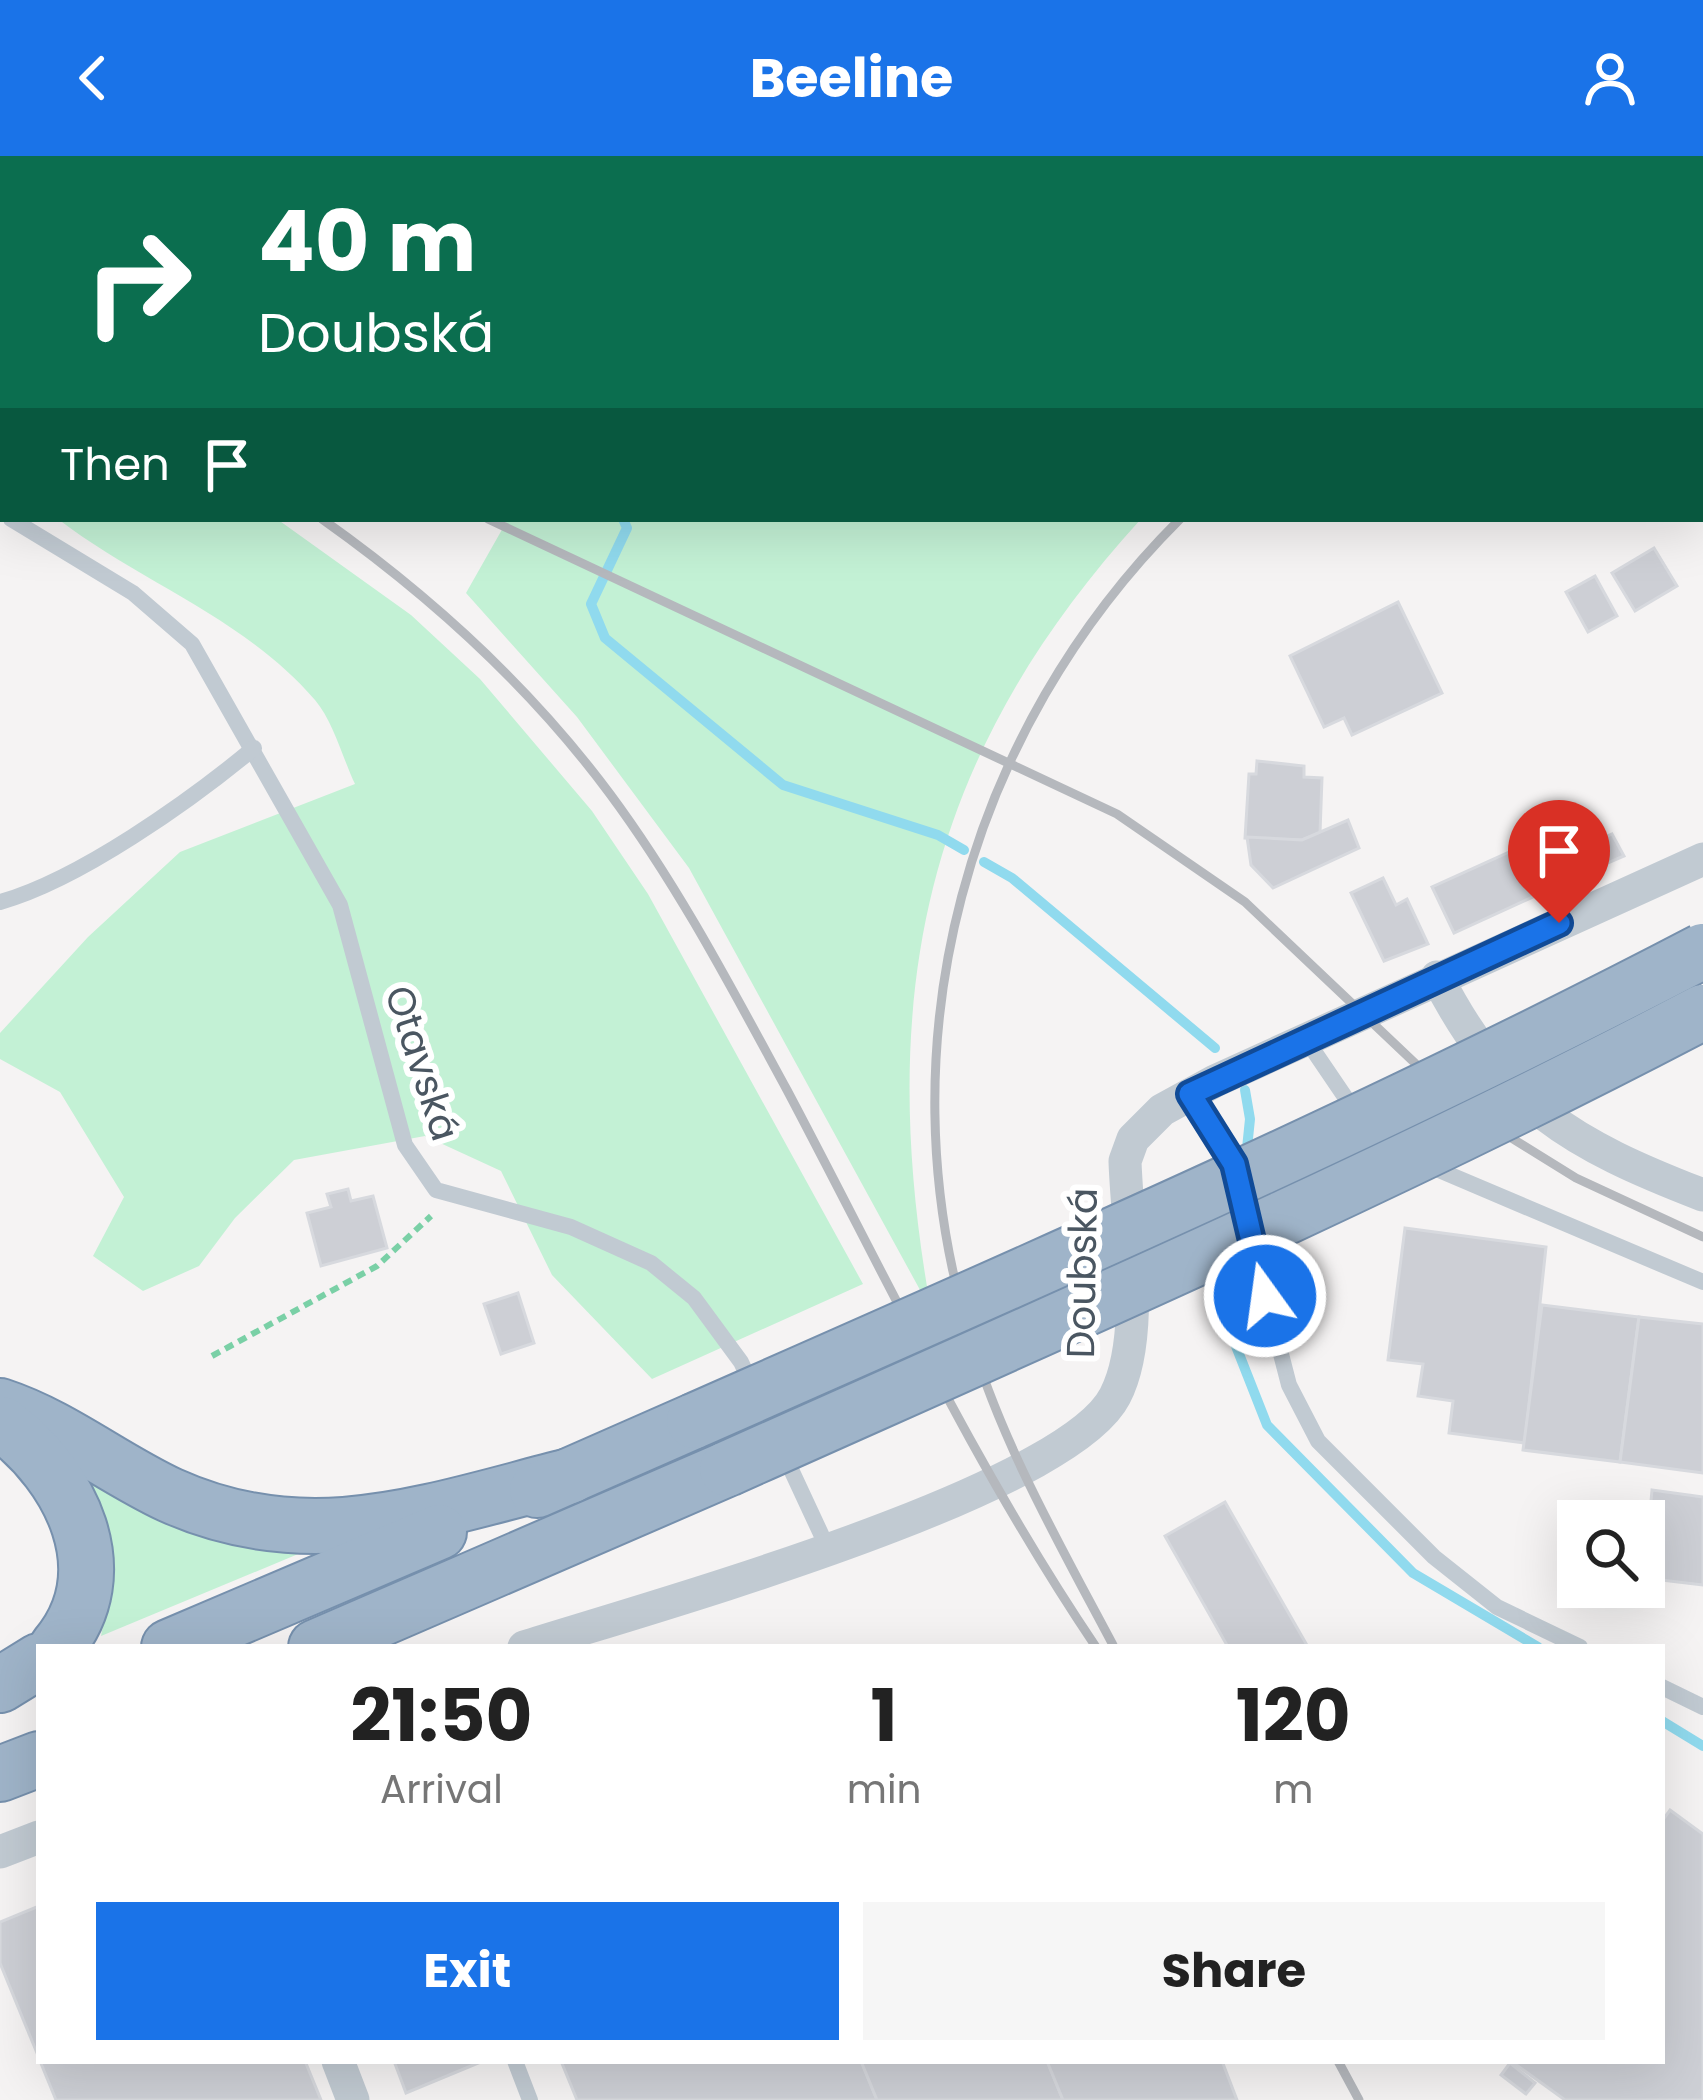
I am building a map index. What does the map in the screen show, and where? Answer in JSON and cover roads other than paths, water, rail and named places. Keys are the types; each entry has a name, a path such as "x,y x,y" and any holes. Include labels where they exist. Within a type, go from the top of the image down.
{"highway":[{"path":"176,1644 570,1476 1262,1169 1703,951"},
{"path":"323,1644 1279,1221 1553,1090 1703,1012"},
{"path":"0,1406 29,1416 172,1496 230,1518 274,1527 329,1530 397,1519 570,1476"},
{"path":"0,1423 29,1444 57,1478 87,1554 86,1596 59,1644"},
{"path":"0,1685 36,1663"},
{"path":"0,1713 36,1699"},
{"path":"0,1774 36,1760"}],"street":[{"name":"Doubská","path":"533,1644 828,1549 1023,1470 1059,1449 1114,1400 1127,1368 1131,1334 1126,1161 1133,1138 1162,1110 1305,1037 1703,859"},
{"path":"1437,977 1469,1040 1537,1112 1572,1136 1703,1195"},
{"path":"0,1852 36,1838"},
{"path":"339,2064 353,2100"}],"lane":[{"name":"Otavská","path":"16,522 133,592 192,644 340,905 405,1145 436,1190 451,1198 571,1227 651,1263 694,1298 741,1362 828,1549"},
{"path":"0,902 37,892 210,784 254,748"},
{"path":"1305,1037 1379,1138 1703,1282"},
{"path":"1190,1094 1234,1164 1289,1385 1318,1442 1450,1570 1497,1607 1574,1644"},
{"path":"1665,1688 1703,1707"},
{"path":"515,2064 530,2100"}],"waterway":[{"path":"624,522 627,528 591,604 605,638 783,785 938,835 964,850"},
{"path":"984,862 1012,878 1215,1048"},
{"path":"1245,1090 1250,1119 1246,1158"},
{"path":"1236,1260 1230,1331 1267,1425 1413,1573 1533,1644"},
{"path":"1665,1723 1703,1746"}],"railway":[{"path":"326,522 477,645 579,754 635,829 746,1014 972,1443 1094,1644"},
{"path":"494,522 1117,814 1245,902 1418,1066 1492,1126 1576,1178 1703,1237"},
{"path":"1112,1644 1015,1454 969,1333 944,1223 935,1113 941,1004 962,897 996,793 1045,695 1106,603 1177,522"},
{"path":"1340,2064 1359,2100"}]}
